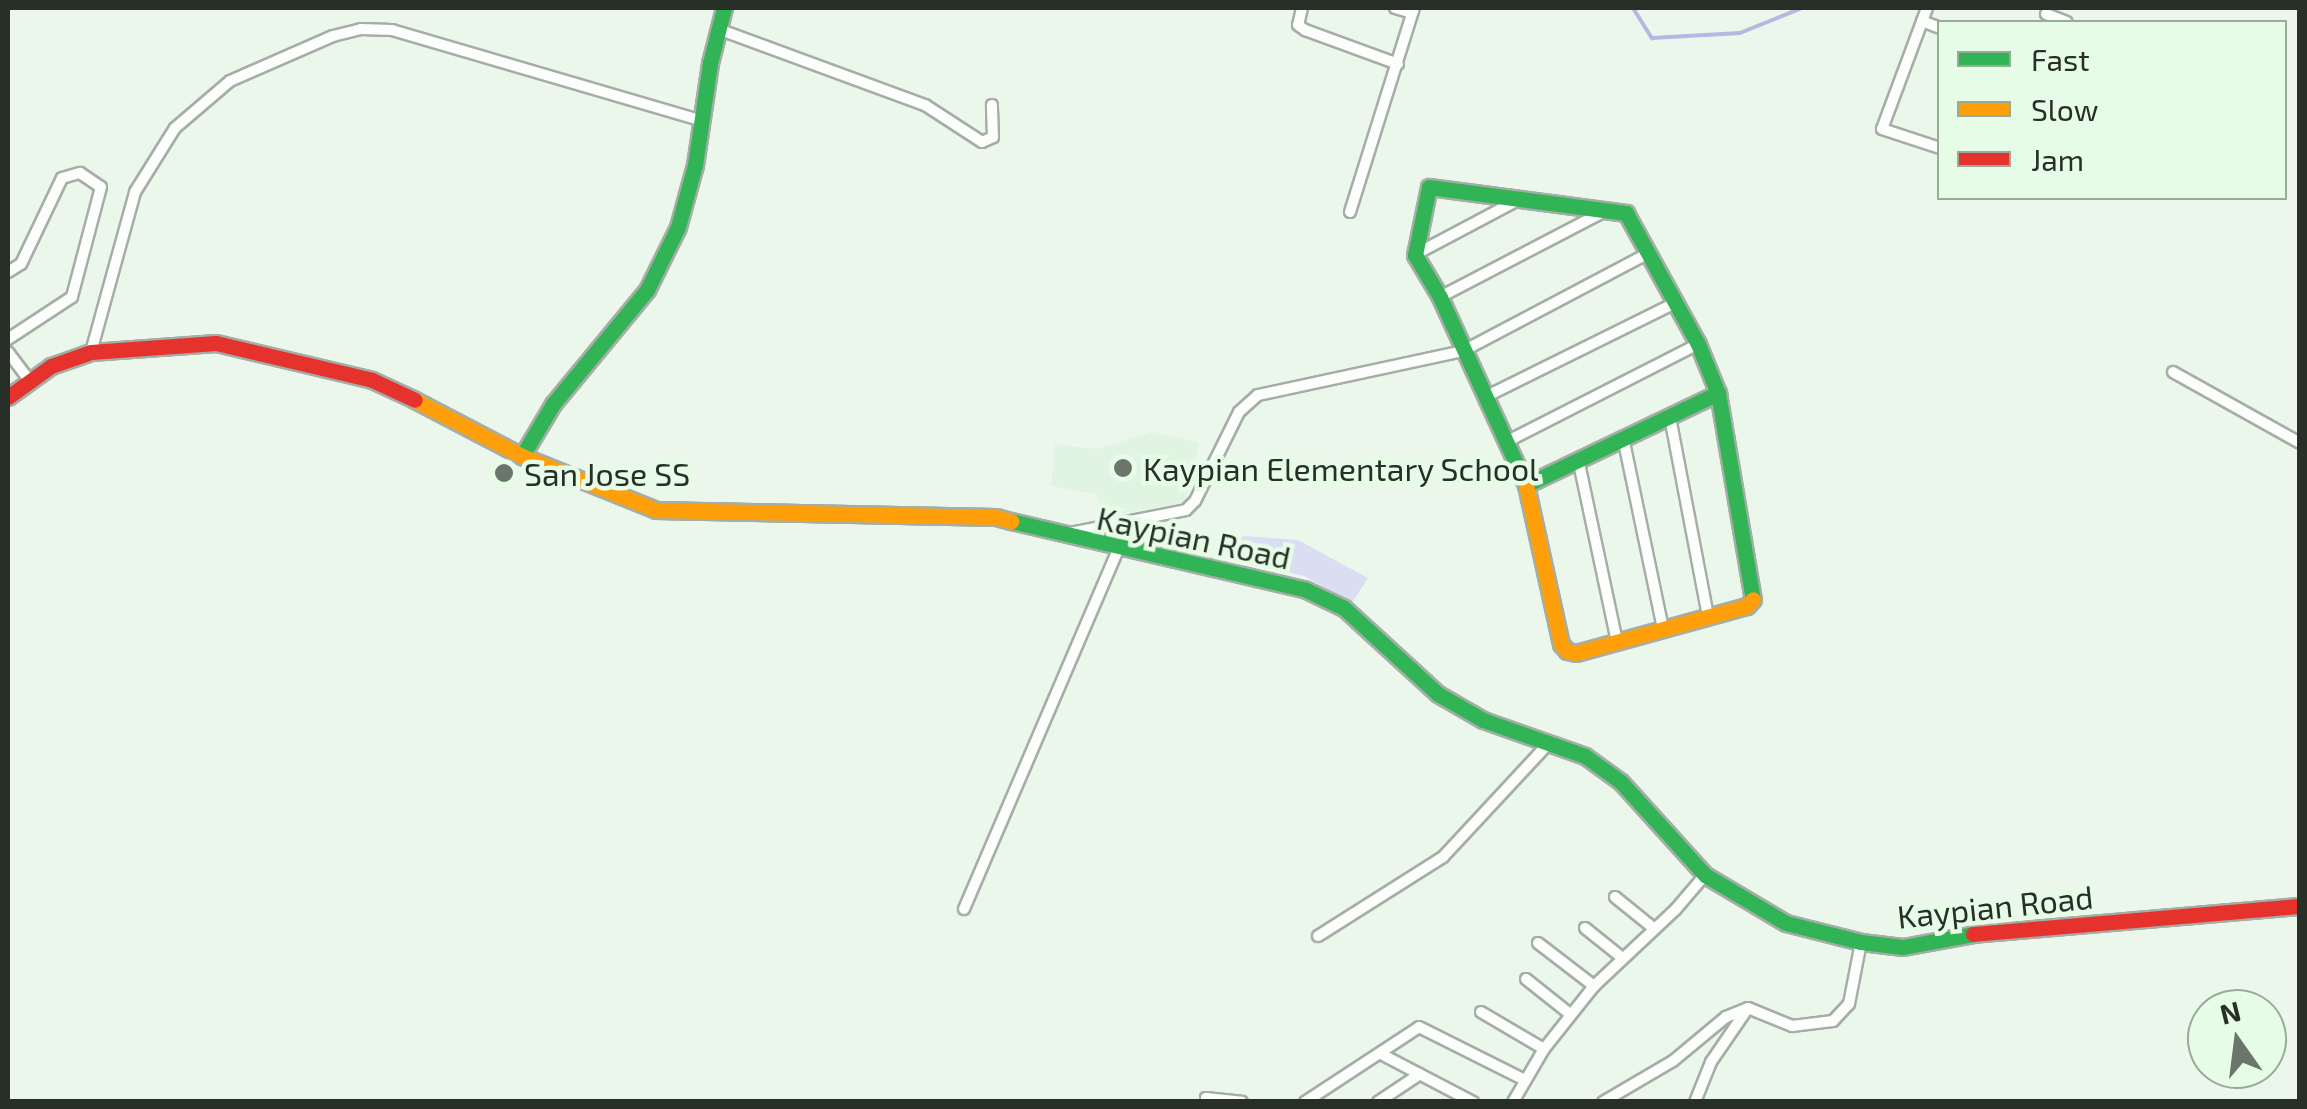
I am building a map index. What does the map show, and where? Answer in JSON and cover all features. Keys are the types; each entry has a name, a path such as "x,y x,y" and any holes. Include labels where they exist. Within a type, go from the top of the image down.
{"main road":[{"path":"522,456 554,404 647,290 678,227 724,8"},
{"path":"1429,187 1606,210 1626,213 1698,344 1718,392 1754,600 1747,606 1576,653 1561,644 1526,485 1440,297 1415,255 1429,187"},
{"name":"Kaypian Road","path":"8,397 51,366 91,352 216,342 372,380 492,437 522,456 607,494 656,510 954,513 996,517 1059,536 1304,589 1364,624 1438,694 1483,720 1585,756 1622,782 1705,875 1786,922 1861,942 1904,947 1995,930 2300,906"},
{"path":"1526,485 1624,442 1718,392"}],"street":[{"path":"1302,8 1298,25 1305,30 1398,64"},
{"path":"1350,212 1413,10 1395,8"},
{"path":"1928,8 1882,129 1937,147"},
{"path":"1922,21 1937,27"},
{"path":"91,352 135,192 175,128 230,80 332,36 361,29 392,30 703,121"},
{"path":"718,29 924,105 982,142 993,137 992,106"},
{"path":"8,272 20,264 62,178 80,173 101,186 72,297 8,339"},
{"path":"1415,255 1521,198"},
{"path":"1440,297 1606,210"},
{"path":"1059,536 1186,510 1239,412 1258,395 1463,351 1648,254"},
{"path":"1485,397 1675,303"},
{"path":"1506,442 1698,344"},
{"path":"8,352 30,381"},
{"path":"2173,372 2300,443"},
{"path":"1670,417 1708,617"},
{"path":"1624,442 1663,629"},
{"path":"1579,463 1617,642"},
{"path":"964,908 1120,548"},
{"path":"1318,936 1444,857 1547,744"},
{"path":"1513,1102 1544,1048 1570,1014 1620,956 1676,909 1705,875"},
{"path":"1615,897 1652,927"},
{"path":"1586,928 1620,956"},
{"path":"1604,1102 1610,1093 1673,1061 1717,1024 1748,1008 1792,1026 1833,1021 1850,1004 1861,942"},
{"path":"1538,943 1594,986"},
{"path":"1526,979 1570,1014"},
{"path":"1694,1102 1711,1062 1748,1008"},
{"path":"1481,1012 1544,1048"},
{"path":"1305,1102 1419,1028 1526,1080"},
{"path":"1381,1054 1458,1099 1473,1102"},
{"path":"1378,1102 1420,1074"},
{"path":"1206,1102 1206,1098 1242,1102"}],"shaded area":[{"name":"Kaypian Elementary School","path":"1153,432 1199,443 1185,502 1104,517 1096,494 1051,486 1055,444 1096,449"},
{"path":"1243,536 1298,540 1368,578 1352,603 1304,576 1226,559"}],"waterway":[{"path":"1633,8 1652,38 1740,33 1802,8"}],"traffic: fast":[{"path":"522,456 553,404 647,290 678,227 695,165 710,63 724,8"},
{"path":"1718,393 1526,485 1440,297 1415,255 1429,187 1626,213 1698,344 1718,393 1753,599"},
{"path":"1011,521 1304,589 1344,608 1438,694 1483,720 1585,756 1621,782 1705,875 1786,923 1861,942 1903,947 1973,934"}],"traffic: slow":[{"path":"415,400 522,456 656,510 996,517 1011,521"},
{"path":"1526,485 1561,644 1567,651 1576,653 1747,606 1753,599"}],"traffic: jam":[{"path":"8,397 51,366 91,352 216,343 372,380 415,400"},
{"path":"1973,934 2300,906"}],"place":[{"name":"Kaypian Elementary School","path":"1123,468"},
{"name":"San Jose SS","path":"504,473"}]}
